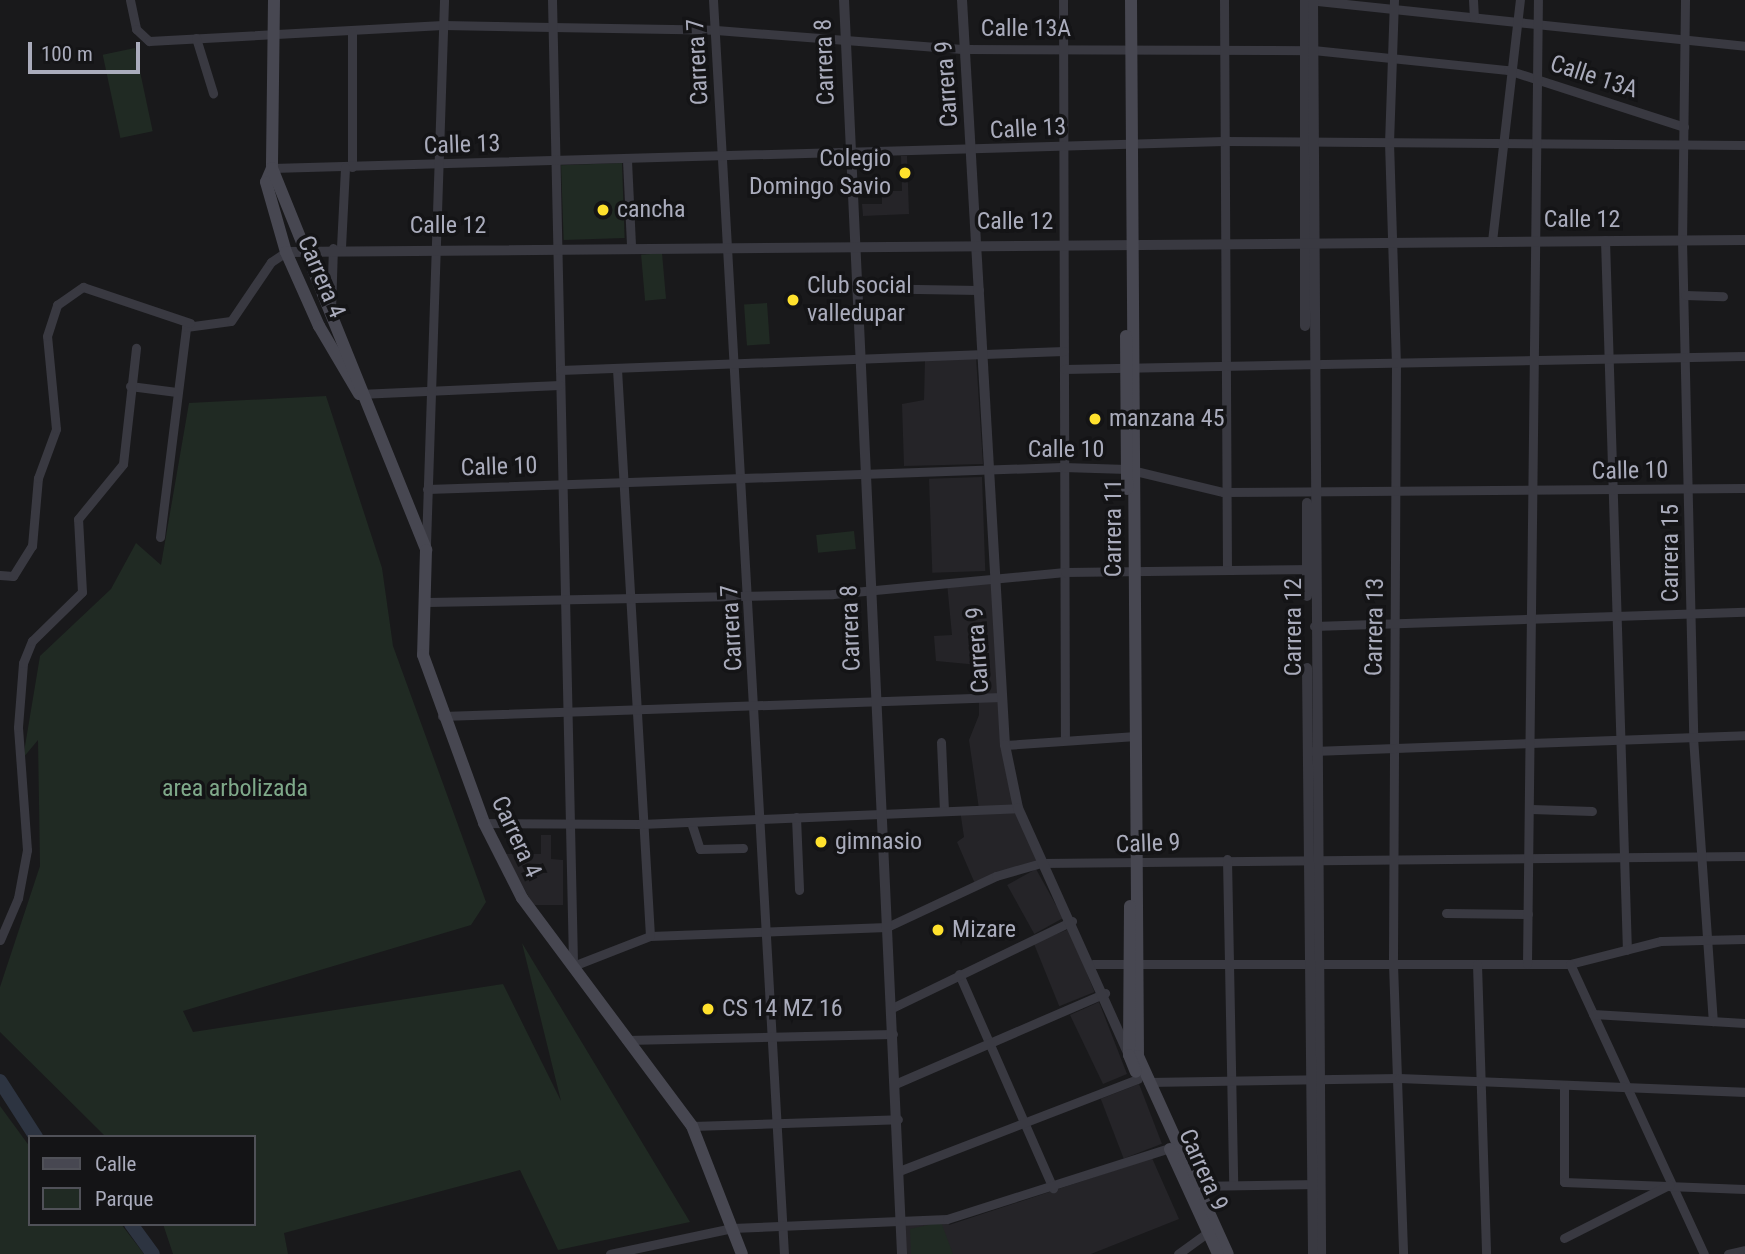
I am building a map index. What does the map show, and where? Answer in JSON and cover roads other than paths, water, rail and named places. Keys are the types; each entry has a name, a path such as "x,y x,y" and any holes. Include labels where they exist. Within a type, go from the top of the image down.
{"main road":[{"name":"Carrera 4","path":"274,0 272,169 266,183 347,382 359,394"},
{"name":"Carrera 11","path":"1125,0 1129,49"},
{"name":"Carrera 11","path":"1132,0 1129,49 1129,243 1134,1056"},
{"name":"Carrera 4","path":"292,250 331,322 426,550 424,655 442,716 484,823 522,898 625,1040 692,1126 742,1254"},
{"name":"Carrera 9","path":"1134,1056 1170,1148 1192,1187"},
{"name":"Carrera 9","path":"1143,1080 1212,1229 1228,1254"},
{"name":"Carrera 9","path":"1212,1229 1218,1254"}],"street":[{"name":"Calle 13A","path":"130,0 136,29 149,41 443,25 716,30 965,49 1309,50 1508,70 1684,127"},
{"path":"426,550 444,0"},
{"path":"552,0 573,966"},
{"name":"Carrera 7","path":"713,0 743,478 770,1035 784,1254"},
{"name":"Carrera 8","path":"844,0 862,477 871,591 898,1119 902,1254"},
{"name":"Carrera 9","path":"962,0 1005,746 1018,808 1041,863 1093,964 1134,1056"},
{"path":"1063,0 1061,147 1065,369 1065,740"},
{"path":"1224,0 1226,243 1223,492 1227,568"},
{"path":"1304,0 1394,5 1516,22 1745,46"},
{"name":"Carrera 12","path":"1304,0 1309,50"},
{"name":"Carrera 12","path":"1313,0 1309,50 1308,142 1311,964 1316,1184 1313,1254"},
{"path":"1473,0 1474,17"},
{"path":"1492,241 1508,70 1520,0"},
{"path":"1527,964 1539,358 1538,0"},
{"name":"Carrera 15","path":"1685,0 1682,240 1690,489 1693,737 1699,856 1713,1021"},
{"name":"Carrera 13","path":"1394,5 1389,142 1396,363 1393,964 1403,1254"},
{"path":"331,322 337,248 348,167 352,32"},
{"path":"196,38 213,93"},
{"name":"Calle 13","path":"272,169 721,155 972,151 1224,141 1745,145"},
{"path":"626,160 631,246"},
{"path":"1605,240 1606,357 1627,950"},
{"name":"Calle 12","path":"292,250 977,243 1745,240"},
{"path":"0,575 13,576 32,546 38,478 56,429 47,336 57,305 83,287 190,323 231,321 271,262 292,250"},
{"path":"856,288 979,290"},
{"path":"1685,295 1723,296"},
{"path":"160,537 177,392 190,323"},
{"path":"0,940 18,898 27,850 18,727 23,663 32,641 82,592 78,519 123,464 136,348"},
{"path":"560,370 983,351 1064,351"},
{"path":"1065,369 1131,370 1539,358 1745,356"},
{"path":"617,369 641,824 650,936"},
{"path":"359,394 560,385"},
{"path":"130,386 177,392"},
{"name":"Calle 10","path":"427,489 743,478 862,477 1063,467 1131,470 1223,492 1395,494 1745,488"},
{"path":"427,602 749,591 871,591 1065,572 1311,569"},
{"name":"Carrera 12","path":"1311,569 1314,626 1312,751"},
{"path":"1314,626 1745,612"},
{"path":"442,716 1002,697"},
{"path":"1312,751 1745,735"},
{"path":"1005,746 1133,737"},
{"path":"941,742 944,811"},
{"path":"484,823 641,824 1018,808"},
{"path":"1531,809 1592,810"},
{"path":"796,817 799,890"},
{"path":"691,822 700,849 743,848"},
{"name":"Calle 9","path":"573,966 650,936 887,927 996,876 1041,863 1133,865 1227,859 1745,856"},
{"path":"1227,859 1233,1185"},
{"path":"1446,913 1528,914"},
{"path":"892,1008 1072,921"},
{"path":"1093,964 1570,964 1627,950 1705,939 1745,939"},
{"path":"1477,964 1485,1081 1486,1254"},
{"path":"1570,964 1704,1254"},
{"path":"959,974 1053,1188"},
{"path":"895,1084 991,1046 1105,993"},
{"path":"1593,1014 1745,1023"},
{"path":"625,1040 893,1034"},
{"path":"899,1171 1024,1121 1143,1080 1399,1078 1745,1092"},
{"path":"1564,1084 1564,1182 1672,1183 1745,1189"},
{"path":"692,1126 898,1119"},
{"path":"610,1254 732,1228 947,1219 1053,1188 1170,1148"},
{"path":"1564,1238 1672,1183"},
{"path":"1192,1187 1316,1184"},
{"name":"Carrera 12","path":"1316,1184 1321,1254"},
{"path":"1178,1254 1212,1229"},
{"path":"1728,1254 1745,1250"}],"waterway":[{"path":"0,1081 35,1135"},
{"path":"132,1226 153,1254"}],"place":[{"name":"Colegio Domingo Savio","path":"905,173"},
{"name":"cancha","path":"603,210"},
{"name":"Club social valledupar","path":"793,300"},
{"name":"manzana 45","path":"1095,419"},
{"name":"gimnasio","path":"821,842"},
{"name":"Mizare","path":"938,930"},
{"name":"CS 14 MZ 16","path":"708,1009"}],"park label":[{"name":"area arbolizada","path":"235,789"}]}
